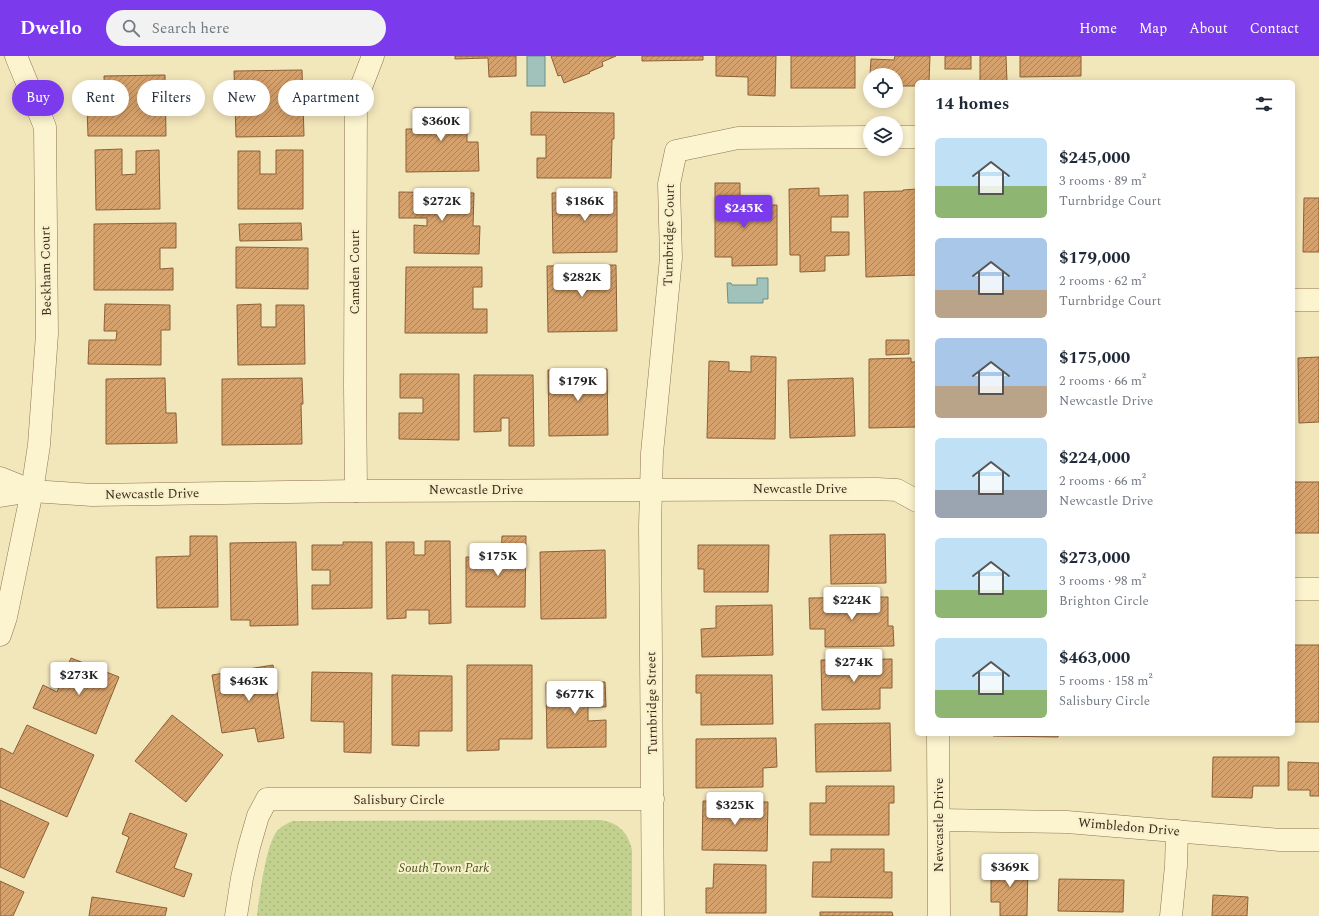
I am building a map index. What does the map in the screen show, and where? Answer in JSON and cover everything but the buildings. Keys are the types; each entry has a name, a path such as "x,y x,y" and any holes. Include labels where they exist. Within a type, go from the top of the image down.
{"street":[{"name":"Beckham Court","path":"0,635 6,617 32,491 39,445 47,334 45,127 16,56"},
{"name":"Camden Court","path":"356,491 356,100 373,56"},
{"name":"Turnbridge Court","path":"651,490 652,453 671,258 669,184 676,150 738,138 863,137"},
{"path":"903,137 915,137"},
{"path":"1295,300 1319,300"},
{"name":"Newcastle Drive","path":"0,478 32,491"},
{"name":"Newcastle Drive","path":"0,496 32,491 92,495 356,491 877,489 897,490 915,500"},
{"name":"Turnbridge Street","path":"651,490 653,916"},
{"path":"1295,589 1319,589"},
{"name":"Newcastle Drive","path":"938,736 939,916"},
{"name":"Salisbury Circle","path":"236,916 249,847 258,816 267,800 653,799"},
{"name":"Wimbledon Drive","path":"939,820 1067,822 1280,840 1319,840"},
{"path":"1171,916 1176,866 1177,831"}],"green space":[{"name":"South Town Park","path":"601,820 618,826 628,839 632,850 632,916 257,916 266,859 273,838 277,831 293,821"}],"water":[{"path":"527,56 545,56 545,86 527,86"},
{"path":"757,278 768,278 768,299 763,299 763,303 728,303 727,283 731,283 732,285 757,285"}]}
